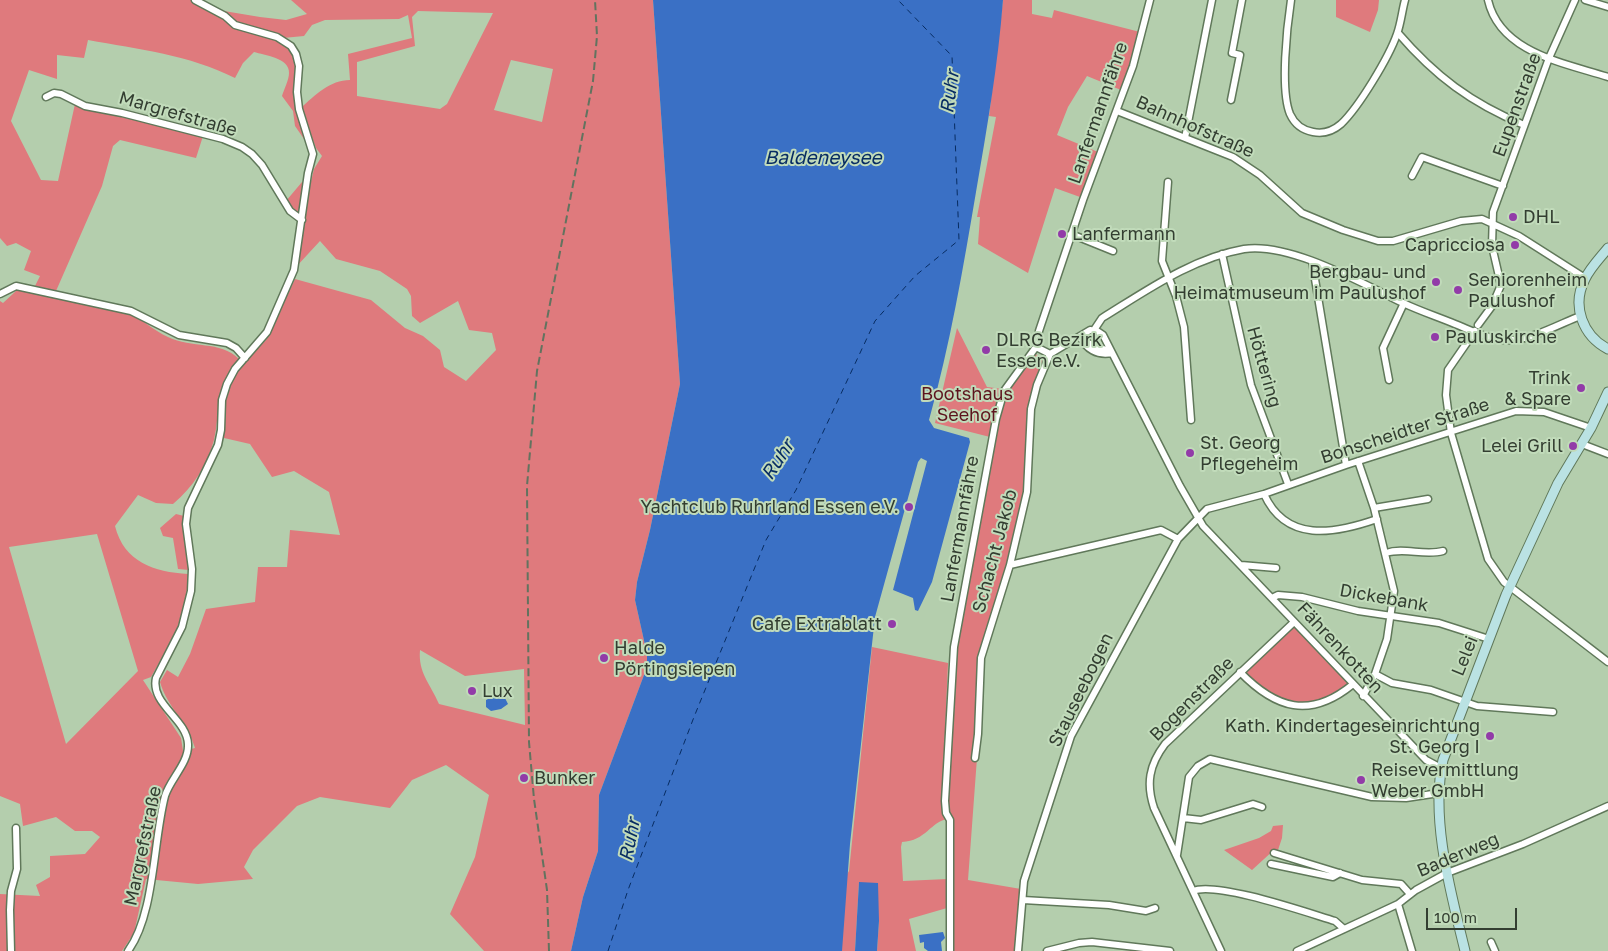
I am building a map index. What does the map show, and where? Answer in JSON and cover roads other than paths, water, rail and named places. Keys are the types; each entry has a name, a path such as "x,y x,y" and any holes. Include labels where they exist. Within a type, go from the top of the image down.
{"street":[{"name":"Margrefstraße","path":"128,951 135,942 143,918 165,797 188,747 186,736 158,695 155,684 158,674 182,627 191,591 192,569 187,514 218,445 221,430 222,400 228,384 235,369 267,332 294,270 308,173 314,154 299,110 297,92 299,66 296,54 291,46 277,36 235,25 225,16 195,0"},
{"name":"Lanfermannfähre","path":"950,951 951,844 950,820 946,813 945,801 954,647 1001,400 1008,385 1036,347 1039,331 1072,234 1133,66 1150,0"},
{"path":"1185,138 1212,0"},
{"path":"1231,100 1240,56 1232,53 1242,0"},
{"path":"1291,0 1287,26 1286,101 1293,120 1307,130 1323,132 1340,124 1383,64 1398,33 1405,0"},
{"path":"1488,0 1499,24 1513,39 1533,52 1608,77"},
{"name":"Eupenstraße","path":"1491,222 1549,58 1575,0"},
{"path":"1585,0 1608,7"},
{"path":"1398,33 1437,74 1464,95 1524,125"},
{"name":"Margrefstraße","path":"46,97 54,93 61,94 85,106 122,112 223,140 242,148 252,154 262,165 290,211 302,220"},
{"name":"Bahnhofstraße","path":"1117,111 1233,157 1249,167 1302,213 1370,239 1394,241 1469,220 1491,222 1549,254 1585,278"},
{"path":"1412,176 1422,157 1503,186"},
{"path":"1168,182 1162,261 1170,278 1185,332 1191,420"},
{"path":"1478,325 1492,306 1501,286 1494,256 1491,222"},
{"path":"1072,234 1113,251"},
{"path":"1608,248 1585,278 1580,294 1580,316 1591,337 1608,349"},
{"path":"1036,347 1050,354 1097,331 1102,318 1170,278 1222,254 1245,249 1266,249 1312,261 1404,303 1503,340 1517,340 1580,316"},
{"name":"Höttering","path":"1222,254 1251,385 1288,484"},
{"path":"1312,261 1346,465"},
{"path":"0,294 16,286 131,311 179,335 227,343 236,348 245,358"},
{"path":"1389,380 1383,348 1404,303"},
{"name":"Fährenkotten","path":"1097,331 1112,352 1197,518 1352,685 1429,763 1441,768"},
{"path":"1475,331 1454,358 1446,374 1446,395 1451,433 1488,559 1498,576 1608,662"},
{"path":"1081,338 1088,349 1104,354 1112,352"},
{"name":"Schacht Jakob","path":"975,758 978,734 980,658 1010,566 1027,492 1031,409 1037,385 1050,354"},
{"name":"Lelei","path":"1465,951 1447,874 1439,794 1441,768 1464,701 1510,586 1558,483 1591,428 1608,392"},
{"name":"Bonscheidter Straße","path":"1178,539 1207,509 1264,494 1288,484 1516,411 1532,410 1562,417 1591,428"},
{"path":"1582,444 1608,454"},
{"path":"1358,461 1374,508 1393,584 1392,617 1387,639 1375,674 1363,696"},
{"path":"1264,494 1279,518 1300,528 1332,530 1377,519"},
{"path":"1374,508 1428,499"},
{"path":"1010,566 1161,530 1178,539"},
{"name":"Stauseebogen","path":"1018,951 1029,862 1071,736 1178,539"},
{"path":"1386,553 1394,551 1432,553 1443,551"},
{"path":"1241,565 1276,568"},
{"name":"Dickebank","path":"1272,598 1278,595 1302,597 1392,617 1439,623 1489,639"},
{"name":"Bogenstraße","path":"1221,951 1150,796 1151,769 1165,744 1294,622"},
{"path":"1240,672 1262,693 1277,701 1295,705 1308,706 1325,702 1352,685"},
{"path":"1375,674 1399,685 1431,690 1481,707 1553,712"},
{"path":"1177,857 1189,777 1198,766 1210,759 1372,797 1406,798 1439,794"},
{"path":"1183,818 1201,820 1253,804 1262,807"},
{"name":"Baderweg","path":"1297,951 1313,948 1344,929 1398,904 1410,894 1447,874 1523,844 1608,806"},
{"path":"11,951 11,891 17,869 16,828"},
{"path":"1274,853 1362,880 1401,884 1410,894"},
{"path":"1271,864 1334,877 1340,873"},
{"path":"1193,891 1208,888 1261,900 1335,921 1344,929"},
{"path":"1023,900 1109,905 1146,911 1155,908"},
{"path":"1398,904 1412,951"},
{"path":"1046,951 1092,942 1170,951"},
{"path":"1491,942 1495,951"}],"water":[{"name":"Baldeneysee","path":"653,0 1003,0 992,96 966,250 950,335 929,420 934,428 969,438 970,442 932,582 918,611 915,610 913,598 893,590 927,461 921,458 918,462 875,617 850,844 842,951 571,951 583,897 598,851 599,795 647,667 647,654 635,600 637,582 650,530 680,384"},
{"path":"496,695 505,698 508,704 501,709 491,711 486,707 486,700"},
{"path":"859,882 878,883 879,921 877,951 855,951"},
{"path":"943,932 945,938 941,942 942,951 928,951 924,948 924,942 920,943 919,935"}],"railway":[{"path":"549,951 547,890 534,799 529,742 527,486 537,371 593,81 597,36 595,0"}],"place":[{"name":"DHL","path":"1513,217"},
{"name":"Lanfermann","path":"1062,234"},
{"name":"Capricciosa","path":"1515,245"},
{"name":"Bergbau- und Heimatmuseum im Paulushof","path":"1436,282"},
{"name":"Seniorenheim Paulushof","path":"1458,290"},
{"name":"Pauluskirche","path":"1435,337"},
{"name":"DLRG Bezirk Essen e.V.","path":"986,350"},
{"name":"Trink & Spare","path":"1581,388"},
{"name":"Lelei Grill","path":"1573,446"},
{"name":"St. Georg Pflegeheim","path":"1190,453"},
{"name":"Yachtclub Ruhrland Essen e.V.","path":"909,507"},
{"name":"Cafe Extrablatt","path":"892,624"},
{"name":"Halde Pörtingsiepen","path":"604,658"},
{"name":"Lux","path":"472,691"},
{"name":"Kath. Kindertageseinrichtung St. Georg I","path":"1490,736"},
{"name":"Bunker","path":"524,778"},
{"name":"Reisevermittlung Weber GmbH","path":"1361,780"}],"water label":[{"name":"Ruhr","path":"950,92"},
{"name":"Ruhr","path":"778,460"},
{"name":"Ruhr","path":"630,840"}],"park label":[{"name":"Bootshaus Seehof","path":"967,404"}]}
